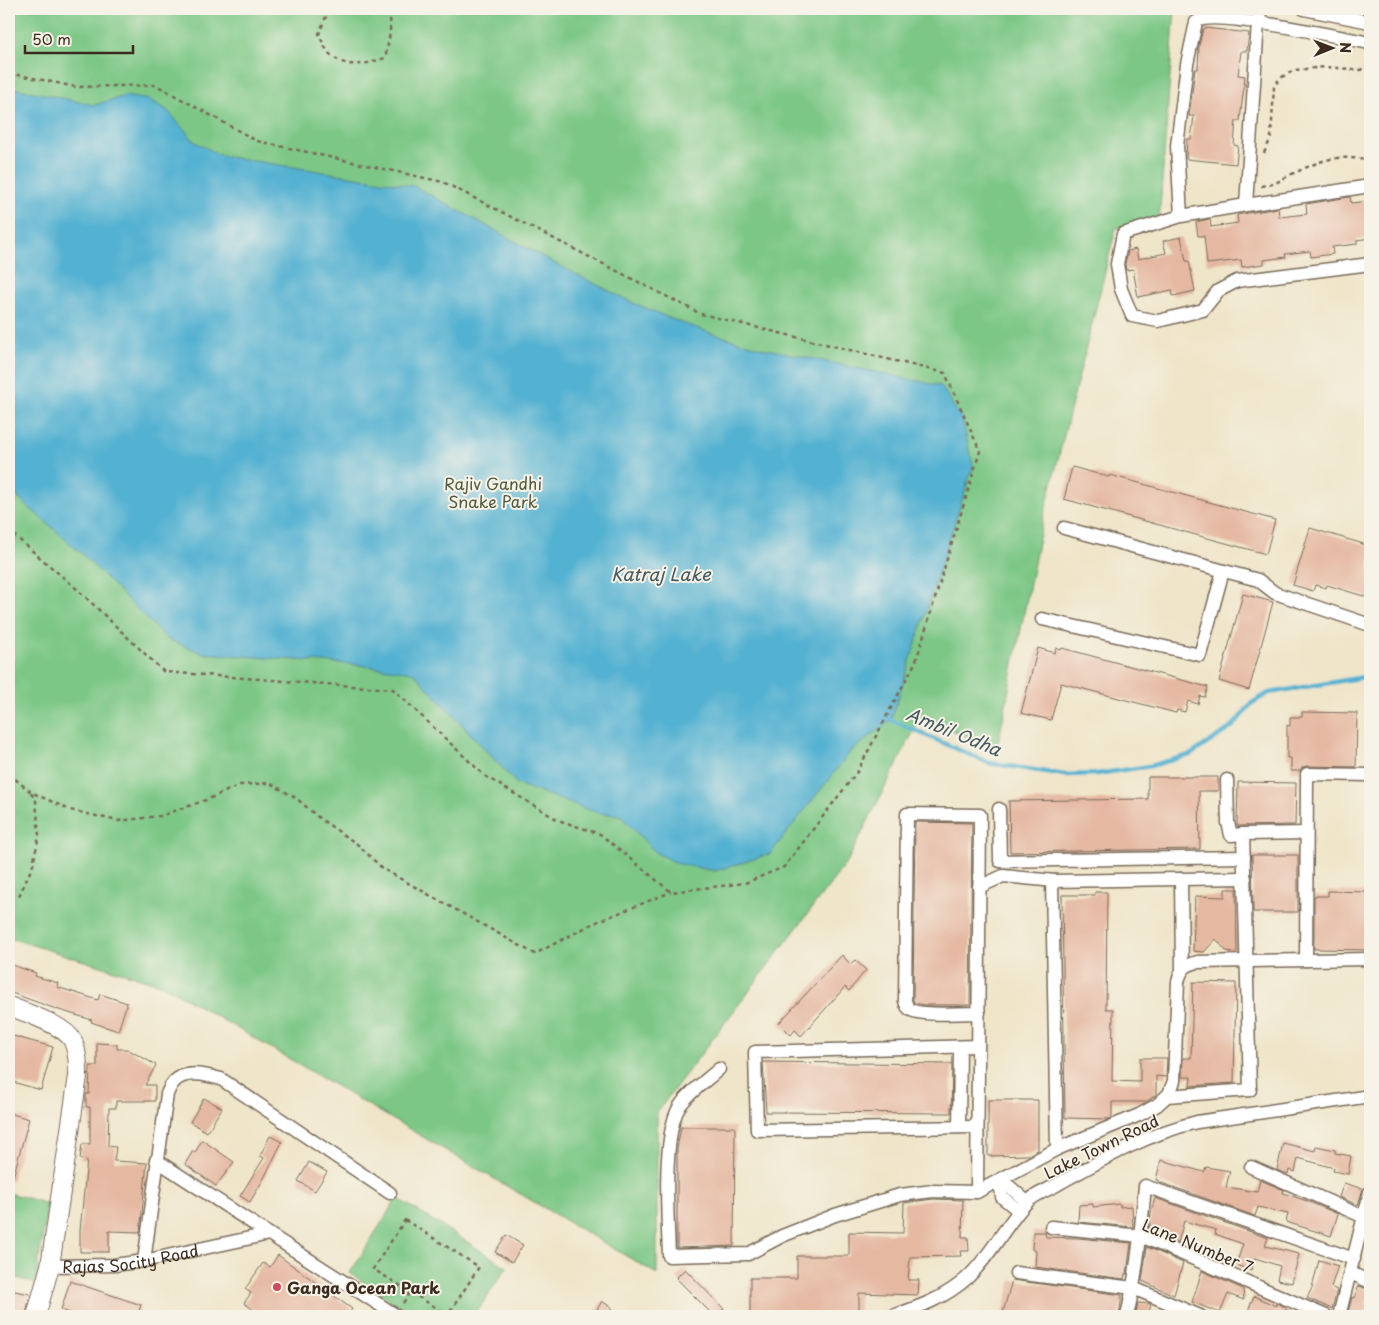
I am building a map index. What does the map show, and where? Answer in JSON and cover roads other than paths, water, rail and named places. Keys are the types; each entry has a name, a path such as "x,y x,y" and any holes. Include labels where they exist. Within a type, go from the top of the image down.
{"street":[{"path":"1246,205 1258,23 1261,9"},
{"path":"1304,9 1370,22"},
{"path":"1181,216 1177,146 1187,64 1196,22 1200,19 1217,18 1258,23 1370,43"},
{"path":"1370,186 1181,216 1123,234 1117,264 1121,289 1132,316 1158,321 1203,310 1218,291 1237,281 1370,264"},
{"path":"1064,528 1258,580 1275,593 1370,625"},
{"path":"1042,619 1200,654 1224,571"},
{"path":"1306,960 1307,774 1370,775"},
{"path":"1227,780 1228,823 1231,835 1306,833"},
{"path":"999,809 1000,861 1244,856"},
{"path":"977,1192 979,1013 980,815 907,814 905,1000 907,1007 913,1011 922,1012 979,1013"},
{"path":"1167,1096 1250,1090 1243,834"},
{"path":"979,887 1002,876 1055,880 1245,878"},
{"path":"719,1069 681,1103 670,1133 668,1184 669,1256 748,1254 782,1236 835,1215 885,1199 933,1191 977,1192 998,1185 1057,1148 1139,1115 1157,1105 1167,1096 1174,1081 1178,982 1182,970 1181,879"},
{"path":"1055,880 1052,881 1057,1148"},
{"path":"1182,970 1187,964 1198,962 1370,960"},
{"name":"Rajas Socity Road","path":"9,1006 59,1028 72,1039 78,1054 78,1076 50,1266 114,1265 144,1261 269,1234"},
{"path":"977,1127 757,1130 755,1052 978,1046"},
{"path":"959,1128 960,1047"},
{"path":"144,1261 156,1160 167,1094 174,1081 185,1076 196,1074 221,1079 390,1193"},
{"name":"Lake Town Road","path":"892,1316 920,1307 944,1296 966,1278 980,1263 1023,1206 1093,1165 1150,1136 1197,1122 1370,1096"},
{"path":"156,1160 397,1316"},
{"path":"1251,1167 1365,1225"},
{"path":"998,1185 1009,1186 1023,1206"},
{"path":"1127,1316 1134,1288 1145,1186 1354,1259"},
{"path":"1339,1316 1365,1225 1370,1192"},
{"name":"Lane Number 7","path":"1051,1227 1141,1236 1326,1316"},
{"path":"37,1316 50,1266"},
{"path":"1016,1273 1134,1288 1200,1316"},
{"path":"1351,1273 1370,1282"}],"water":[{"name":"Katraj Lake","path":"9,87 94,105 125,96 150,100 167,110 195,142 222,156 414,186 556,264 629,301 674,320 758,347 941,386 962,419 973,466 891,720 851,751 770,854 715,871 679,864 656,853 620,815 598,813 517,784 413,672 349,664 202,653 167,639 80,552 9,490"}],"waterway":[{"name":"Ambil Odha","path":"891,720 989,763 1065,775 1097,774 1150,766 1190,755 1232,727 1252,703 1269,693 1370,676"}],"place":[{"name":"Ganga Ocean Park","path":"277,1287"}],"park label":[{"name":"Rajiv Gandhi Snake Park","path":"493,492"}]}
